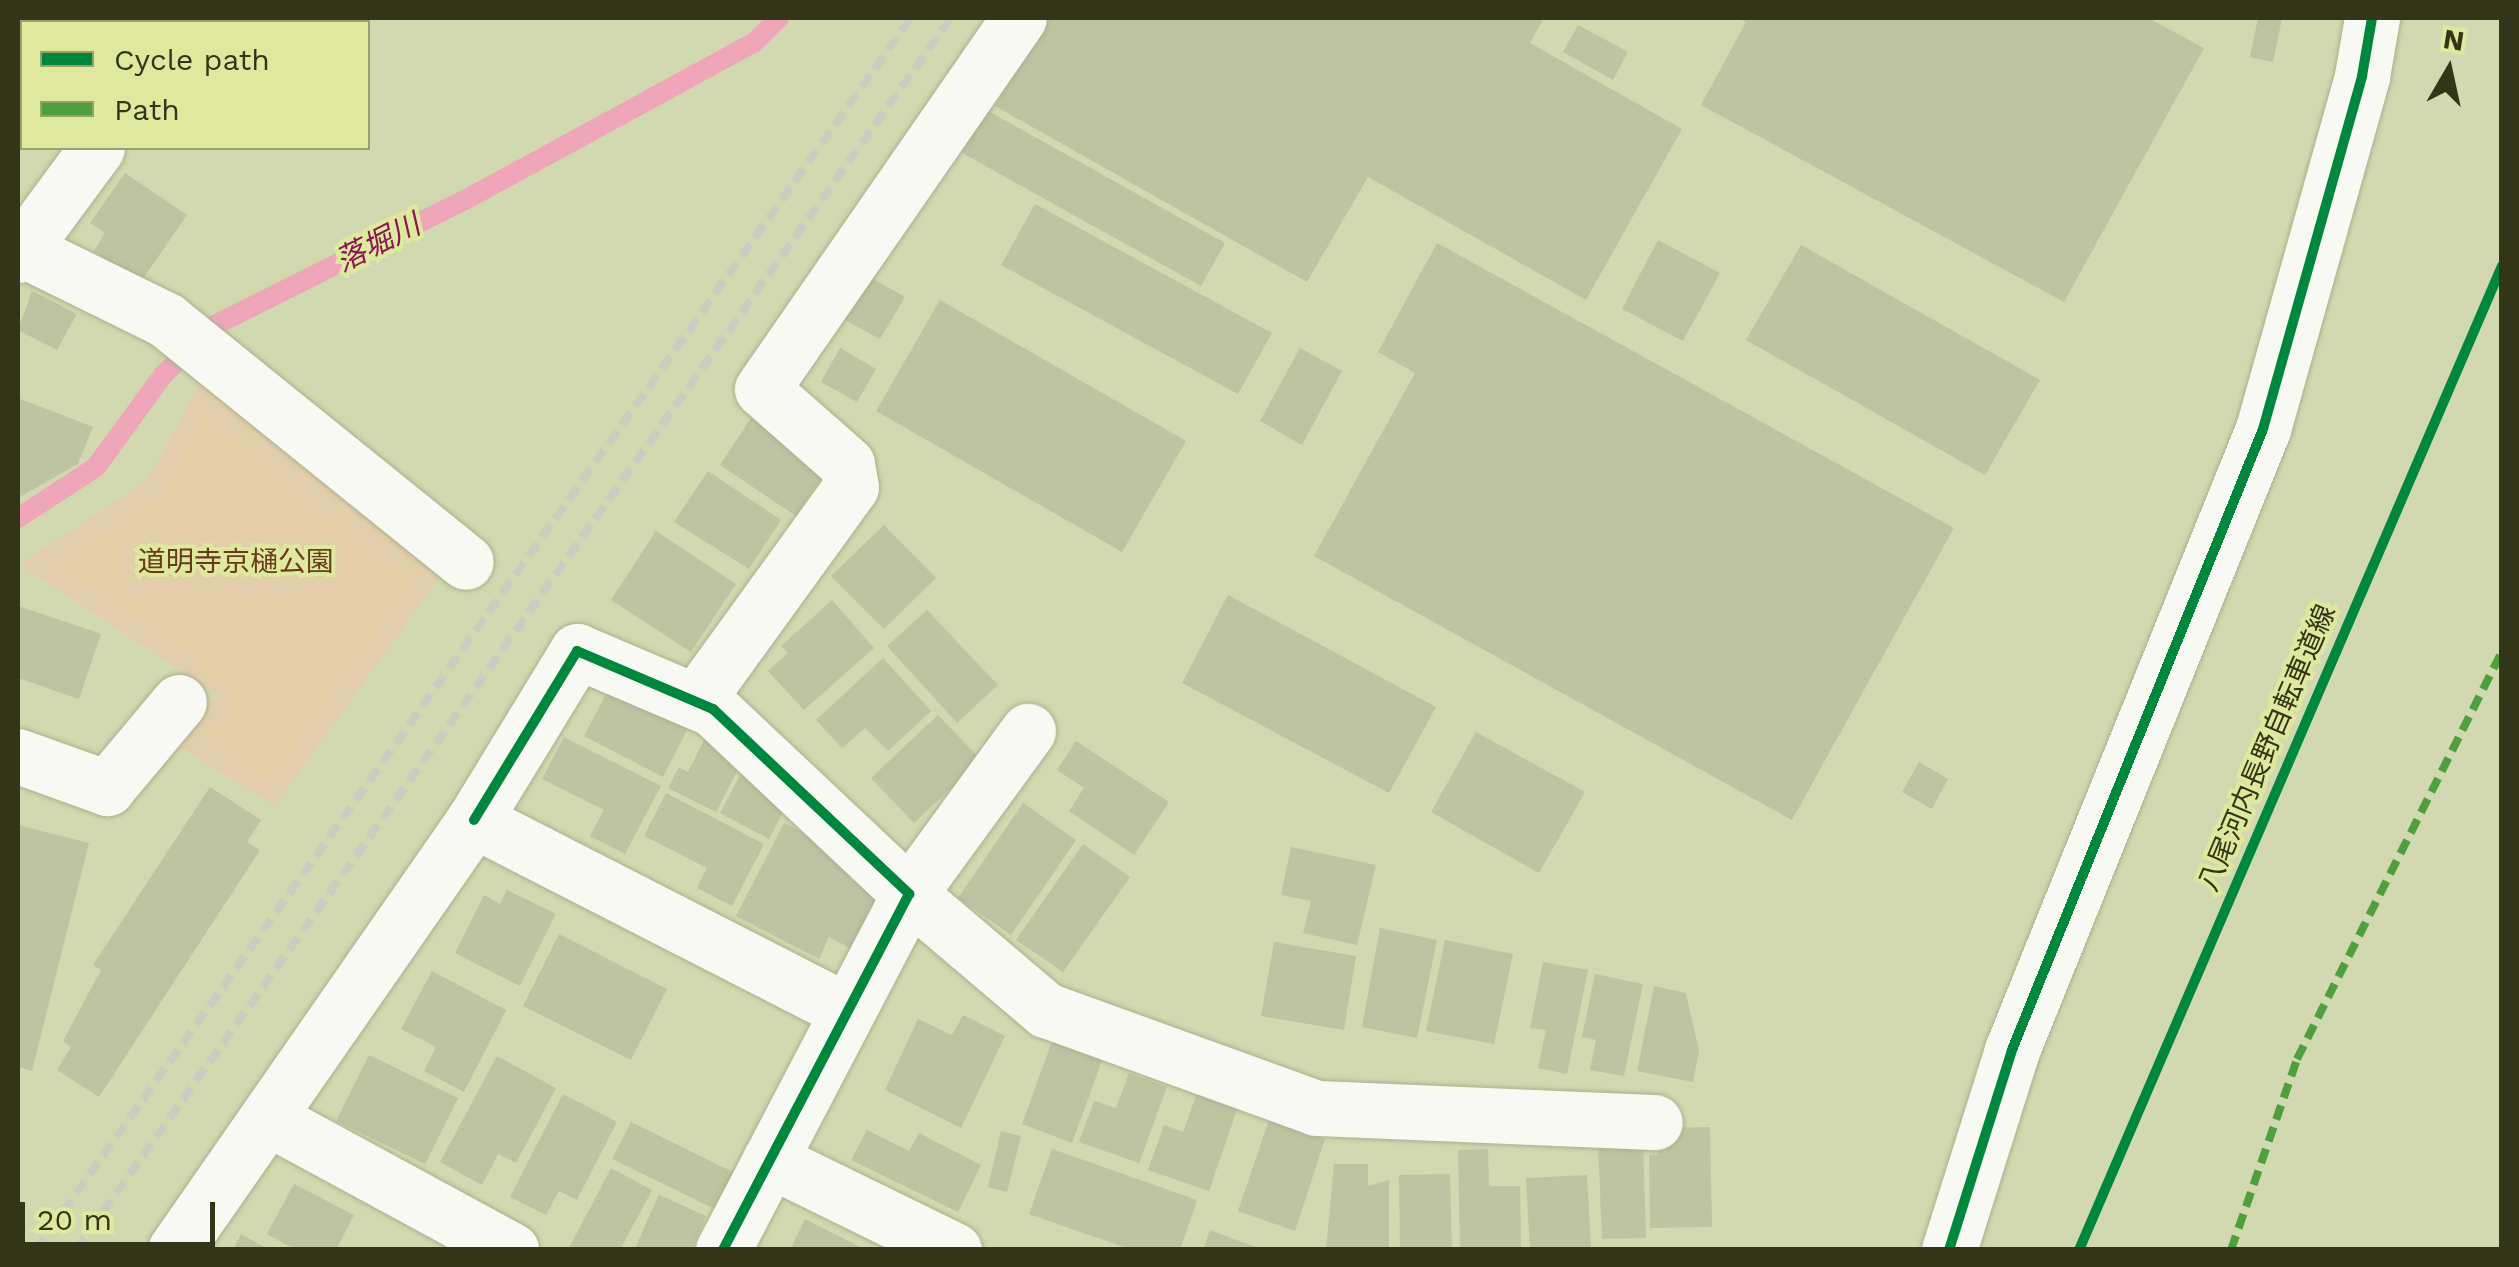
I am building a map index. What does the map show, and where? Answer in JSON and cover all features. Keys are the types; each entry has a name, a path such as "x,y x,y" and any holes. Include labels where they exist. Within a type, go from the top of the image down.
{"street":[{"path":"696,701 851,487 847,464 762,389 1019,18"},
{"path":"1949,1250 2012,1050 2262,429 2372,18"},
{"path":"96,150 20,252 196,344 466,562"},
{"path":"175,1250 474,820 577,652 712,709 909,894 1046,1010 1316,1108 1656,1122"},
{"path":"18,756 107,788 179,702"},
{"path":"723,1250 909,894 1028,730"},
{"path":"474,820 846,1010"},
{"path":"268,1118 452,1236 511,1250"},
{"path":"770,1160 954,1250"}],"green space":[{"name":"道明寺京樋公園","path":"200,382 444,571 275,806 177,745 217,694 19,564 147,481"}],"building":[{"path":"1045,18 1544,18 1530,43 1682,129 1586,300 1368,177 1307,282 995,106"},
{"path":"1737,18 2148,18 2204,48 2064,302 1701,105 1746,22"},
{"path":"2258,18 2282,18 2273,62 2250,57"},
{"path":"1578,25 1628,52 1613,80 1563,52"},
{"path":"981,107 1225,243 1201,286 957,150"},
{"path":"125,173 187,215 140,283 94,251 105,233 90,223"},
{"path":"1035,204 1272,333 1238,394 1001,265"},
{"path":"1658,240 1720,273 1683,341 1622,309"},
{"path":"1437,243 1954,528 1792,820 1314,556 1415,373 1378,352"},
{"path":"1801,245 2040,380 1985,475 1746,340"},
{"path":"868,276 905,297 880,339 843,319"},
{"path":"32,291 77,314 57,350 18,330"},
{"path":"940,300 1186,441 1122,552 876,411"},
{"path":"840,348 876,369 857,402 821,382"},
{"path":"1300,348 1342,371 1302,445 1260,421"},
{"path":"18,398 93,427 78,464 18,498"},
{"path":"753,415 829,466 796,516 720,465"},
{"path":"708,471 781,520 749,569 674,522"},
{"path":"884,525 936,578 884,629 831,576"},
{"path":"656,531 736,584 691,652 611,600"},
{"path":"1228,595 1436,707 1389,793 1182,683"},
{"path":"832,600 874,648 804,710 768,671 788,653 781,646"},
{"path":"18,606 101,634 79,699 18,678"},
{"path":"927,610 998,685 957,723 887,646"},
{"path":"883,658 931,711 888,751 865,728 842,748 816,720"},
{"path":"610,687 688,728 663,777 584,736"},
{"path":"938,715 981,760 914,823 871,778"},
{"path":"708,732 747,752 716,812 668,788 679,767 688,772"},
{"path":"1476,732 1585,792 1539,873 1431,812"},
{"path":"564,737 661,786 625,854 590,836 604,810 542,779"},
{"path":"1076,741 1169,802 1134,855 1069,811 1084,788 1057,770"},
{"path":"1919,762 1948,779 1932,809 1902,792"},
{"path":"742,772 791,797 769,839 720,813"},
{"path":"210,787 261,820 247,842 260,850 99,1097 57,1070 71,1047 63,1041 101,970 93,965"},
{"path":"666,793 764,844 732,906 697,888 707,868 644,836"},
{"path":"1023,803 1076,840 1011,935 958,898"},
{"path":"784,823 838,850 832,860 854,871 850,879 881,895 853,950 829,937 819,959 736,916"},
{"path":"18,825 89,843 32,1071 18,1067"},
{"path":"1083,844 1130,877 1063,972 1016,940"},
{"path":"1291,847 1376,865 1357,945 1303,933 1311,901 1281,895"},
{"path":"507,890 556,914 520,986 455,953 484,895 500,904"},
{"path":"1380,928 1437,940 1417,1038 1362,1027"},
{"path":"559,934 667,989 631,1060 523,1006"},
{"path":"1445,940 1513,954 1494,1044 1426,1031"},
{"path":"1274,942 1356,956 1344,1030 1261,1016"},
{"path":"1543,962 1588,970 1567,1074 1538,1068 1546,1030 1530,1028"},
{"path":"432,971 506,1010 464,1092 424,1071 436,1047 401,1029"},
{"path":"1595,974 1643,984 1624,1076 1590,1070 1596,1040 1582,1037"},
{"path":"1654,986 1686,993 1699,1051 1693,1082 1637,1071"},
{"path":"963,1015 1005,1036 961,1128 885,1090 918,1019 952,1035"},
{"path":"1054,1036 1104,1055 1072,1143 1022,1124"},
{"path":"369,1055 458,1098 425,1164 336,1121"},
{"path":"497,1056 556,1088 516,1163 498,1154 482,1185 440,1162"},
{"path":"1129,1073 1167,1087 1139,1163 1079,1142 1094,1101 1116,1108"},
{"path":"1198,1090 1239,1104 1209,1191 1148,1170 1164,1125 1183,1132"},
{"path":"563,1094 617,1122 577,1200 559,1191 546,1215 510,1197"},
{"path":"1269,1120 1325,1139 1295,1231 1238,1211"},
{"path":"631,1122 735,1173 717,1210 612,1159"},
{"path":"1710,1127 1712,1227 1650,1228 1649,1155 1658,1155 1658,1128"},
{"path":"867,1130 909,1151 919,1133 981,1165 958,1212 851,1160"},
{"path":"1001,1131 1021,1136 1007,1192 988,1187"},
{"path":"1643,1142 1646,1238 1602,1239 1598,1143"},
{"path":"1052,1149 1197,1200 1180,1250 1132,1250 1029,1214"},
{"path":"1488,1149 1489,1186 1520,1186 1521,1250 1460,1250 1458,1150"},
{"path":"1334,1164 1368,1164 1368,1186 1389,1180 1389,1250 1326,1250"},
{"path":"611,1168 652,1190 620,1250 568,1250"},
{"path":"1450,1174 1452,1250 1400,1250 1399,1175"},
{"path":"1587,1175 1591,1248 1530,1250 1526,1178"},
{"path":"294,1184 354,1215 336,1250 296,1250 267,1234"},
{"path":"659,1195 706,1216 691,1250 634,1250"},
{"path":"805,1219 866,1250 790,1250"},
{"path":"1210,1230 1261,1249 1261,1250 1203,1250"},
{"path":"241,1234 270,1250 233,1250"}],"waterway":[{"name":"落堀川","path":"18,518 96,467 163,375 213,326 465,200 755,42 779,18"}],"railway":[{"path":"36,1250 911,18"},
{"path":"76,1250 951,18"}],"marked path":[{"path":"2231,1250 2297,1059 2502,651"}],"cycle path":[{"path":"1949,1250 2012,1050 2263,429 2362,76 2372,18"},
{"name":"八尾河内長野自転車道線","path":"2079,1250 2502,266"},
{"path":"474,820 577,651 713,709 909,894 723,1250"}]}
